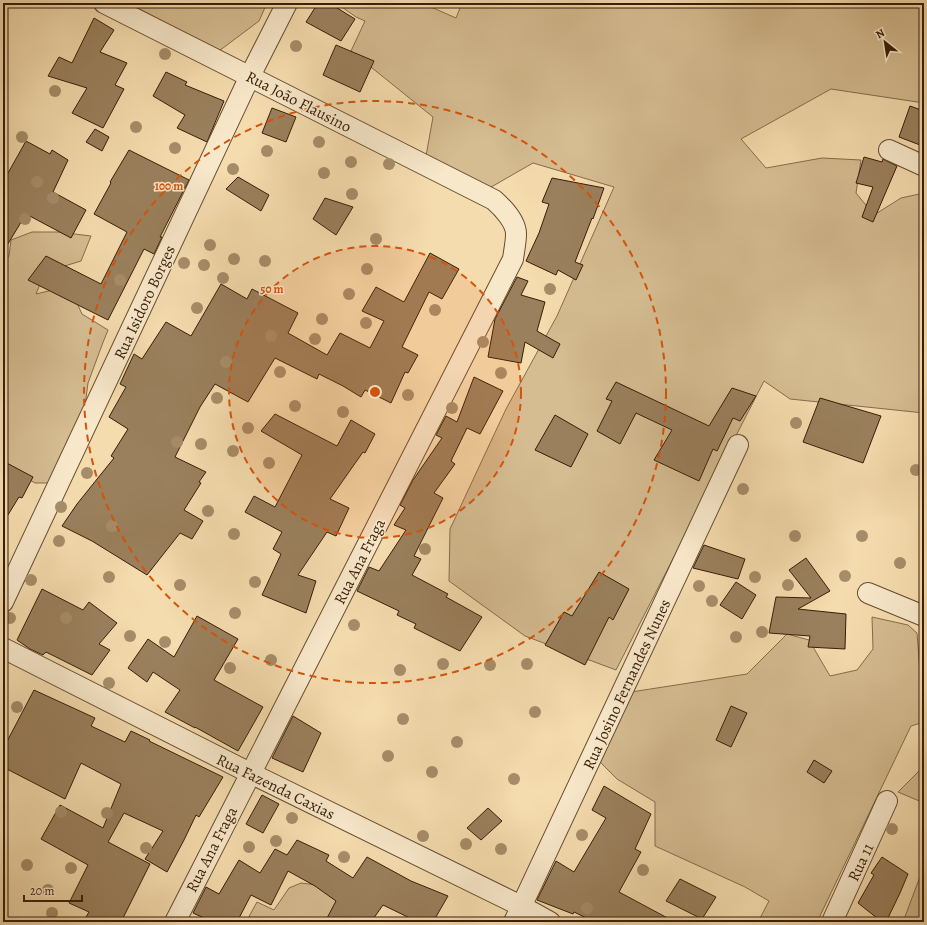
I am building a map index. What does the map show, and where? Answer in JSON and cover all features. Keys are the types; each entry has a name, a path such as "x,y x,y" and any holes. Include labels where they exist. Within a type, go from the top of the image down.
{"street":[{"name":"Rua João Flausino","path":"104,3 494,200"},
{"name":"Rua Isidoro Borges","path":"3,602 250,76 287,3"},
{"path":"889,150 924,166"},
{"name":"Rua Ana Fraga","path":"175,922 513,260 516,233 511,220 502,207 494,200"},
{"name":"Rua Josino Fernandes Nunes","path":"518,914 738,445"},
{"path":"868,593 924,616"},
{"name":"Rua Fazenda Caxias","path":"3,648 250,773 518,914 550,922"},
{"name":"Rua 11","path":"832,922 887,801"}],"shaded area":[{"path":"128,3 267,3 259,21 219,51"},
{"path":"336,3 422,3 456,18 462,3 924,3 924,103 831,89 741,139 766,168 822,158 861,160 856,193 874,215 901,198 924,193 924,413 790,399 764,381 616,670 525,636 449,581 450,529 506,409 557,316 614,187 533,163 486,190 426,156 433,117 351,51 365,21 356,17"},
{"path":"32,232 58,232 91,236 81,261 45,272 36,294 69,286 82,314 108,330 88,383 84,413 51,483 35,483 3,465 3,261 9,256 11,240"},
{"path":"872,617 908,625 917,633 920,672 924,672 924,722 911,726 817,922 758,922 769,901 745,887 655,846 655,802 617,779 598,760 631,692 747,674 787,634 809,640 830,676 857,670 873,649"},
{"path":"924,766 924,803 898,792"},
{"path":"924,866 924,922 903,922"},
{"path":"301,883 324,886 342,897 330,922 246,922 257,902 274,910 289,888"}],"building":[{"path":"318,3 329,3 355,19 341,41 306,22"},
{"path":"94,18 114,30 100,52 127,63 115,85 124,89 103,128 72,113 87,88 48,76 59,57 72,63"},
{"path":"336,45 374,61 360,92 323,75"},
{"path":"166,72 187,82 185,85 224,101 207,142 177,128 185,115 153,96"},
{"path":"910,106 924,111 924,134 920,145 899,137"},
{"path":"272,108 296,117 286,142 262,133"},
{"path":"95,129 109,137 102,151 86,142"},
{"path":"26,141 50,154 52,150 68,160 53,192 86,210 71,238 26,214 3,252 3,182"},
{"path":"129,150 189,180 160,237 162,237 154,254 144,249 108,320 28,280 46,256 101,284 127,232 94,214 111,183 110,182"},
{"path":"864,157 882,162 883,159 897,166 873,222 862,217 873,187 856,183"},
{"path":"238,177 269,195 261,211 226,189"},
{"path":"552,178 604,188 575,262 583,265 576,280 558,270 556,275 526,261 539,233 549,204 542,202"},
{"path":"325,198 353,207 336,235 313,219"},
{"path":"430,253 459,269 442,299 429,292 402,347 418,355 408,373 405,372 391,403 365,390 361,397 319,374 317,379 275,358 248,402 215,384 200,407 175,457 206,472 184,510 203,521 192,539 180,533 147,575 92,541 62,526 77,504 114,458 111,456 128,429 109,417 126,387 120,384 134,354 142,359 166,322 191,336 221,284 247,299 252,289 298,313 288,333 327,355 340,333 370,348 384,321 362,311 376,287 404,302"},
{"path":"517,277 528,281 521,295 545,302 537,331 560,344 553,358 525,342 521,363 488,357 495,319"},
{"path":"474,377 503,391 480,434 467,428 451,461 455,464 434,493 443,498 414,556 421,559 412,575 448,594 446,597 482,617 460,651 414,628 416,624 397,615 399,611 357,591 369,567 379,571 406,530 394,525 405,508 400,505 413,480 442,438 436,435 446,416 457,422"},
{"path":"616,382 709,426 732,388 756,396 740,421 733,418 717,451 713,449 699,481 654,460 672,430 636,413 620,444 597,431 612,401 606,399"},
{"path":"820,398 881,416 863,463 803,442"},
{"path":"275,414 337,446 351,420 375,434 365,453 363,452 330,499 349,508 336,536 327,532 298,575 316,581 306,613 262,595 281,554 273,549 282,532 245,512 254,496 275,507 302,455 261,431"},
{"path":"555,415 588,434 571,467 535,450"},
{"path":"3,461 33,477 22,498 19,497 3,523"},
{"path":"704,545 745,559 738,579 693,568"},
{"path":"806,558 830,591 798,609 846,614 845,649 808,647 810,636 769,633 776,597 811,598 789,570"},
{"path":"599,572 629,589 613,620 609,617 585,665 545,645 564,612 572,616"},
{"path":"736,582 756,595 742,619 720,605"},
{"path":"42,589 83,610 89,602 117,623 99,644 110,650 92,675 46,652 43,655 30,649 17,640"},
{"path":"197,616 238,639 214,680 263,707 238,751 165,712 180,690 153,672 147,682 128,668 148,639 174,657"},
{"path":"34,690 95,718 91,726 125,742 131,731 223,777 199,817 196,815 167,872 145,859 163,831 124,813 108,842 150,864 121,922 83,922 89,912 69,903 88,865 41,839 60,805 103,828 121,784 81,763 65,799 3,767 3,749"},
{"path":"731,706 747,713 731,747 716,740"},
{"path":"293,716 321,733 303,772 272,758"},
{"path":"814,760 832,771 824,783 807,772"},
{"path":"604,786 651,814 635,849 641,852 619,892 675,922 595,922 574,912 573,914 537,900 556,861 574,872 606,818 592,810"},
{"path":"262,795 279,804 263,833 246,824"},
{"path":"488,808 502,821 481,840 467,828"},
{"path":"297,840 329,855 326,861 353,878 367,857 411,881 448,896 433,922 418,922 383,905 371,922 325,922 336,901 315,886 288,871 271,905 251,895 237,922 213,922 193,913 206,887 219,894 239,860 260,873 275,849 287,855"},
{"path":"882,857 908,874 886,922 882,922 858,903 874,875 871,873"},
{"path":"680,879 716,897 702,919 666,901"}]}
